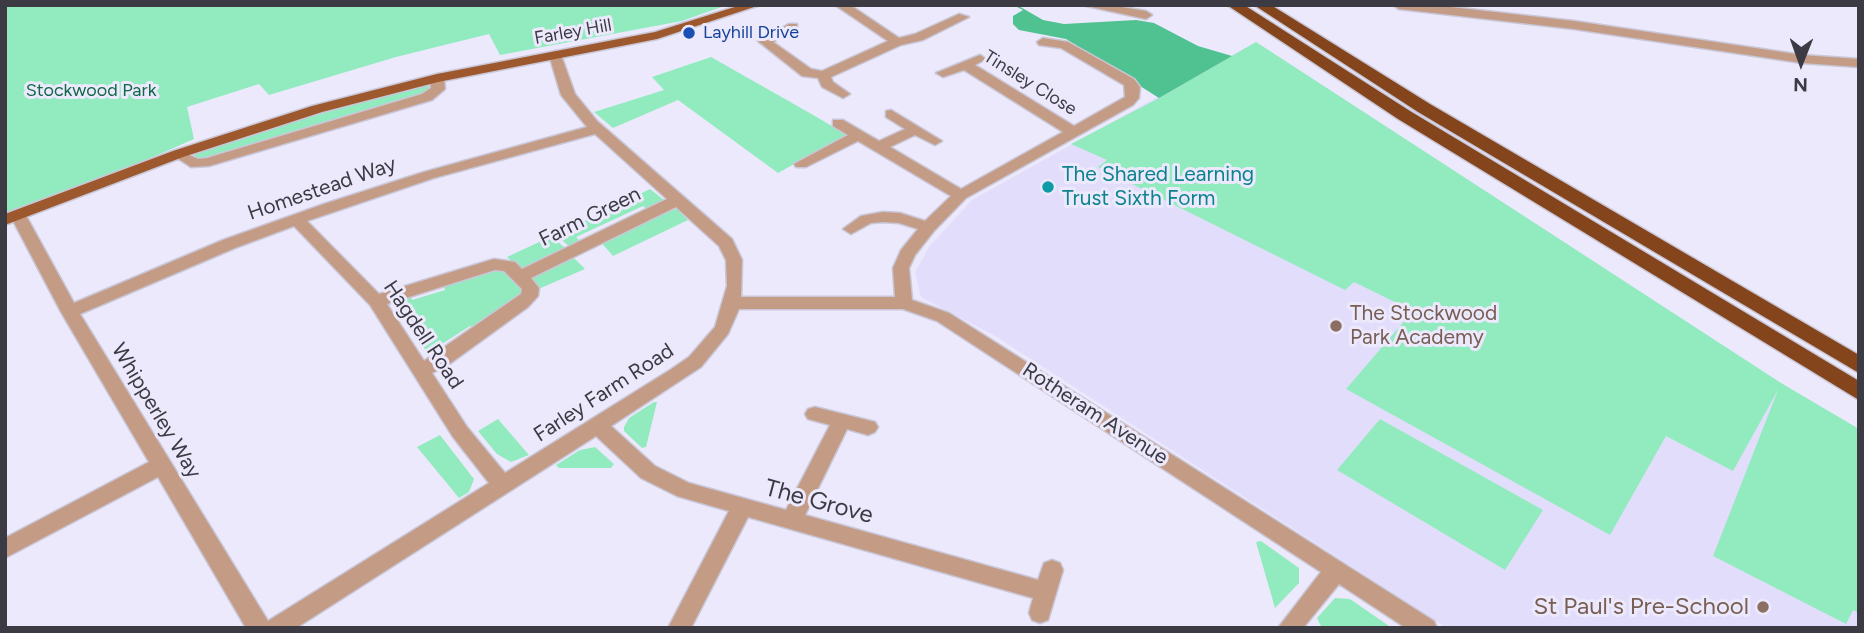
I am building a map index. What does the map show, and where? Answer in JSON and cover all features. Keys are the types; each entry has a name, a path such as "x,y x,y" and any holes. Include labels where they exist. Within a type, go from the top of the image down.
{"highway":[{"path":"1234,5 1404,116 1859,392"},
{"path":"1261,5 1424,108 1859,365"}],"main road":[{"name":"Farley Hill","path":"437,78 657,35 754,5"},
{"name":"Farley Hill","path":"12,217 178,154"}],"street":[{"path":"846,8 864,5"},
{"path":"1088,5 1146,15"},
{"path":"1406,6 1574,25 1802,59 1859,63"},
{"path":"846,8 897,42"},
{"path":"793,27 758,43 807,72 824,75 897,42 919,37 963,17"},
{"name":"Tinsley Close","path":"904,303 901,268 907,254 928,227 961,195 1128,102 1133,87 1064,45 1043,42"},
{"name":"Farley Farm Road","path":"276,628 695,362 717,337 732,303 735,271 731,252 719,235 596,129 568,95 555,55"},
{"name":"Tinsley Close","path":"943,73 974,62 1073,132"},
{"path":"824,75 827,83 843,94"},
{"name":"Farley Hill","path":"178,154 196,164 209,162 427,97 438,89 437,78"},
{"path":"891,114 935,141"},
{"path":"838,123 961,195"},
{"name":"Homestead Way","path":"70,312 204,254 382,189 596,129"},
{"path":"878,147 916,129"},
{"path":"801,164 857,135"},
{"name":"Farm Green","path":"521,275 678,200"},
{"name":"Whipperley Way","path":"12,217 259,628"},
{"path":"851,229 867,219 883,217 900,218 928,227"},
{"name":"Hagdell Road","path":"296,219 376,301 460,432 502,485"},
{"path":"376,301 494,264 509,266 521,275 531,288 529,296 522,303 442,360 420,371"},
{"name":"Rotheram Avenue","path":"732,303 904,303 943,317 1426,628"},
{"path":"815,414 867,427"},
{"path":"791,521 842,421"},
{"name":"The Grove","path":"597,425 635,461 667,483 742,508 791,521 1043,603 1052,570"},
{"path":"5,549 162,465"},
{"path":"679,628 742,508"},
{"path":"1289,628 1337,570"}],"shaded area":[{"name":"The Stockwood Park Academy","path":"1256,42 1781,383 1859,429 1859,628 1447,628 995,336 921,297 915,272 929,247 972,200"}],"green space":[{"name":"Stockwood Park","path":"5,5 727,5 682,21 500,55 489,34 396,57 269,95 259,84 187,107 194,139 69,194 5,217"},
{"path":"1013,5 1017,5 1043,20 1064,24 1136,20 1154,23 1198,46 1232,56 1159,98 1066,39 1019,30 1013,24 1013,16 1023,10"},
{"path":"1256,42 1781,383 1859,429 1859,613 1853,610 1846,624 1713,556 1778,390 1733,471 1666,436 1610,535 1346,389 1413,311 1354,282 1345,290 1098,167 1107,160 1071,144 1159,98"},
{"path":"711,57 847,135 778,173 678,100 613,128 594,112 664,90 652,77"},
{"path":"424,85 435,88 423,95 199,162 193,159 195,153 269,128"},
{"path":"650,189 664,200 649,211 643,206 576,237 582,243 571,248 556,235"},
{"path":"677,209 688,220 613,256 599,240 667,210"},
{"path":"552,236 567,250 526,268 518,267 507,257"},
{"path":"571,255 585,269 536,290 531,277"},
{"path":"499,267 526,289 524,296 478,329 470,326 442,344 450,350 431,358 392,301 411,296 412,300 445,290 443,283"},
{"path":"657,402 646,447 642,448 624,431 624,427 629,418"},
{"path":"498,419 529,455 511,462 497,454 478,431"},
{"path":"1380,419 1543,510 1505,570 1337,470"},
{"path":"440,435 474,479 469,492 459,498 417,447"},
{"path":"595,447 614,464 611,468 559,468 556,465 580,450"},
{"path":"1261,541 1299,568 1299,583 1275,608 1256,542"},
{"path":"1335,598 1350,599 1392,628 1322,628 1317,618"}],"place":[{"name":"Layhill Drive","path":"689,33"},
{"name":"The Shared Learning Trust Sixth Form","path":"1048,187"},
{"name":"The Stockwood Park Academy","path":"1336,326"},
{"name":"St Paul's Pre-School","path":"1763,607"}]}
